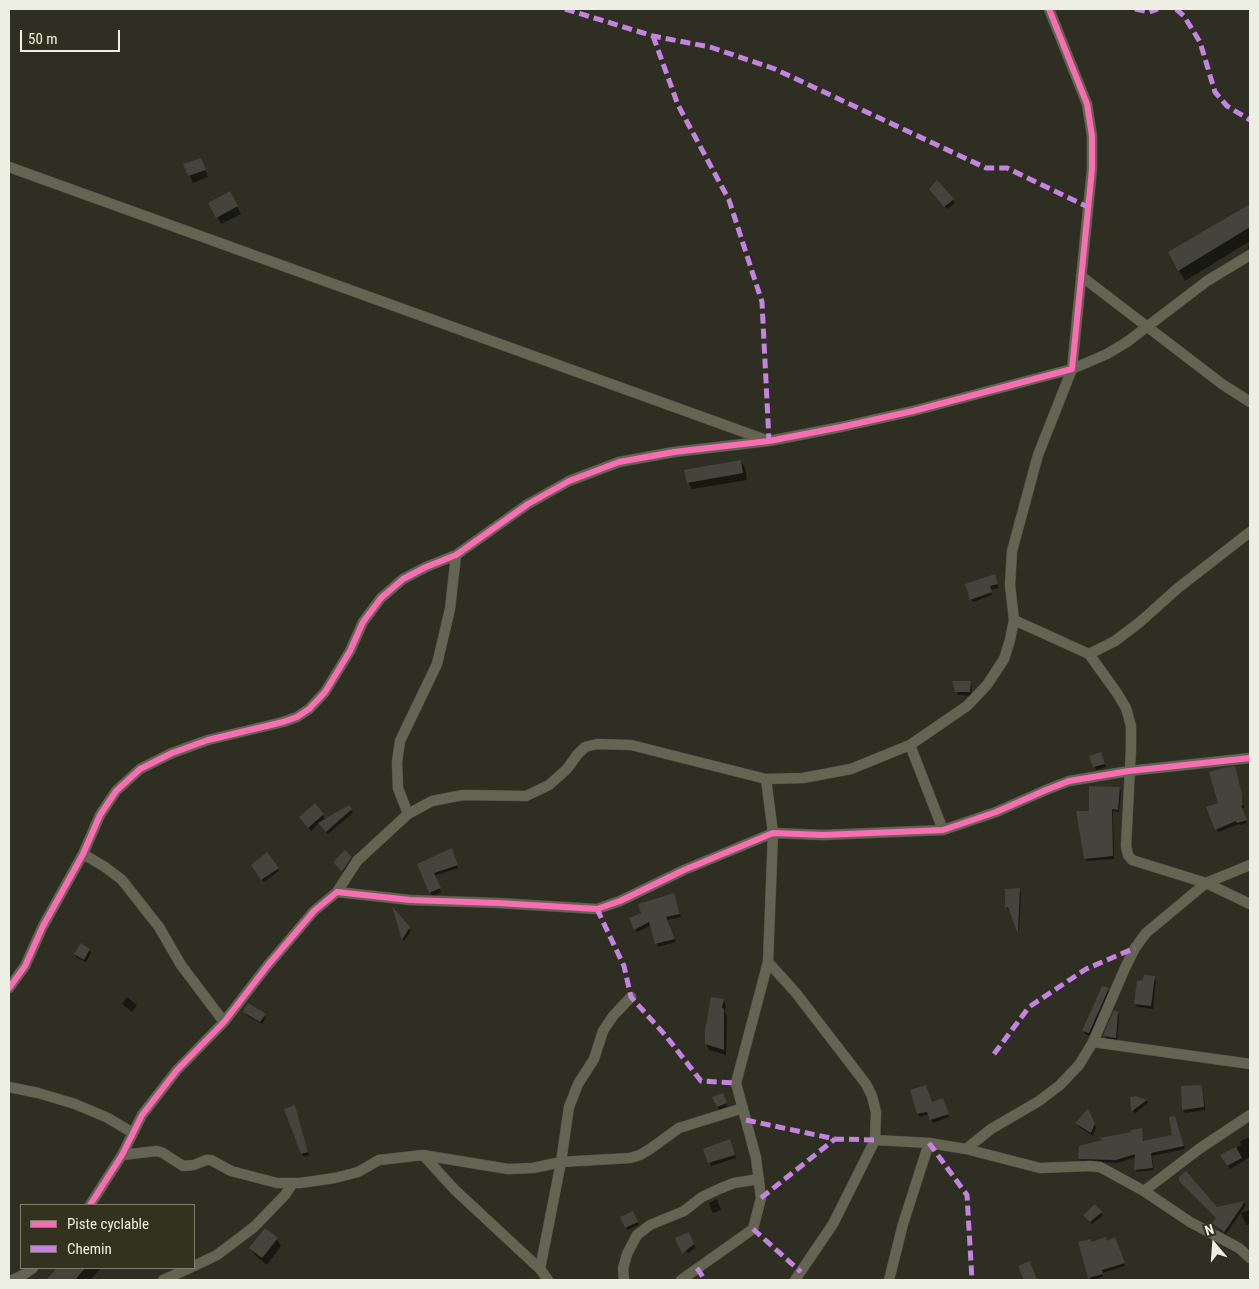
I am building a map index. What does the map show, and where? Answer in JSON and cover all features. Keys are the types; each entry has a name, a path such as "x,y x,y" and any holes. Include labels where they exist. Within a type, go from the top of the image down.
{"street":[{"path":"91,1204 122,1155 142,1115 177,1070 224,1022 268,964 314,911 337,892 357,861 408,814 432,801 463,795 526,796 549,785 567,769 577,755 585,748 597,744 631,746 766,780 803,778 852,769 910,745 968,706 987,685 1004,659 1010,640 1014,620 1010,585 1012,552 1038,455 1072,369 1092,169 1092,136 1087,104 1049,9"},
{"path":"9,168 769,441"},
{"path":"9,988 25,966 43,926 83,854 100,815 116,791 140,769 172,753 208,740 283,722 297,717 309,709 325,692 350,651 363,622 381,598 404,579 426,567 456,555 528,504 570,481 611,465 674,452 769,441 841,427 913,411 1072,369 1107,354 1128,342 1207,282 1250,255"},
{"path":"1081,276 1222,384 1250,402"},
{"path":"1089,654 1115,641 1140,622 1178,588 1250,532"},
{"path":"408,814 398,783 397,762 400,741 437,664 450,609 456,555"},
{"path":"1014,620 1089,654 1126,708 1131,726 1126,846 1128,855 1132,860 1206,883 1250,904"},
{"path":"910,745 943,830"},
{"path":"337,892 410,900 597,909 620,901 684,870 773,833 823,835 943,830 996,812 1069,781 1129,771 1250,758"},
{"path":"681,1280 753,1229 761,1198 756,1158 736,1083 768,962 773,833 766,780"},
{"path":"83,854 122,880 160,927 181,966 224,1022"},
{"path":"966,1149 991,1129 1038,1101 1060,1085 1079,1065 1093,1042 1135,948 1146,933 1206,883 1250,865"},
{"path":"768,962 796,993 866,1084 872,1096 876,1112 875,1140 832,1224 795,1280"},
{"path":"540,1269 561,1162 569,1107 578,1084 594,1059 603,1031 613,1016 631,997"},
{"path":"1093,1042 1250,1064"},
{"path":"9,1087 75,1104 108,1118 133,1133"},
{"path":"122,1155 156,1150 183,1166 212,1160 231,1171 277,1183 335,1178 358,1172 379,1160 423,1155 508,1169 533,1168 561,1162 630,1158 650,1149 678,1128 743,1108"},
{"path":"1144,1191 1199,1150 1250,1116"},
{"path":"875,1140 929,1143 966,1149 1040,1168 1100,1167 1144,1191 1190,1222 1239,1248 1250,1258"},
{"path":"889,1280 903,1224 929,1143"},
{"path":"423,1155 454,1190 540,1269 548,1280"},
{"path":"624,1280 623,1268 627,1254 637,1235 650,1225 684,1211 702,1197 719,1189 734,1183 758,1179"},
{"path":"195,1266 217,1255 254,1227 285,1196 293,1183"},
{"path":"1239,1248 1250,1245"},
{"path":"12,1280 32,1269"},
{"path":"163,1280 188,1269"}],"building":[{"path":"201,158 206,170 188,176 183,164"},
{"path":"937,180 954,199 944,207 929,189"},
{"path":"230,191 238,206 216,218 208,203"},
{"path":"1250,204 1250,227 1178,271 1168,252"},
{"path":"741,460 743,473 687,483 684,470"},
{"path":"995,574 998,584 990,586 992,592 970,600 965,584"},
{"path":"952,681 971,681 970,692 955,692"},
{"path":"1101,752 1105,764 1093,767 1089,756"},
{"path":"1235,766 1242,794 1243,805 1241,805 1247,820 1237,823 1236,821 1215,830 1206,807 1218,803 1209,772"},
{"path":"1089,786 1120,787 1118,810 1112,809 1113,856 1084,859 1076,811 1089,811"},
{"path":"315,803 324,814 308,828 299,817"},
{"path":"349,805 352,809 326,832 318,823"},
{"path":"452,848 458,865 434,873 441,888 429,893 417,864"},
{"path":"345,850 352,857 342,872 333,862"},
{"path":"267,852 279,868 261,880 251,865"},
{"path":"1020,888 1017,932 1008,907 1005,908 1005,889"},
{"path":"674,893 680,914 666,917 675,939 655,944 649,922 634,930 629,918 641,913 638,904"},
{"path":"392,906 410,927 402,940"},
{"path":"81,943 90,949 84,960 74,954"},
{"path":"1144,975 1155,976 1151,1006 1134,1004 1137,981 1143,980"},
{"path":"1102,986 1109,988 1089,1033 1082,1031"},
{"path":"711,997 724,999 722,1008 724,1009 724,1050 705,1044 705,1030"},
{"path":"248,1003 266,1014 260,1022 243,1012"},
{"path":"1114,1010 1118,1012 1116,1038 1103,1036"},
{"path":"926,1085 932,1102 943,1098 949,1114 930,1120 927,1112 917,1114 910,1090"},
{"path":"1201,1085 1204,1107 1182,1110 1181,1086"},
{"path":"723,1093 727,1103 717,1107 712,1097"},
{"path":"1136,1096 1147,1100 1131,1112 1130,1097"},
{"path":"295,1105 308,1152 301,1154 284,1109"},
{"path":"1088,1109 1095,1123 1091,1133 1075,1123"},
{"path":"1175,1116 1184,1146 1151,1153 1153,1168 1134,1170 1135,1154 1116,1160 1078,1159 1079,1146 1102,1140 1099,1138 1131,1132 1131,1130 1142,1128 1143,1141 1172,1136 1169,1117"},
{"path":"730,1139 735,1155 708,1163 703,1149"},
{"path":"1236,1147 1242,1158 1227,1166 1220,1155"},
{"path":"1186,1171 1217,1207 1245,1201 1224,1232 1212,1223 1216,1218 1179,1181 1179,1177"},
{"path":"1095,1204 1102,1212 1090,1222 1083,1215"},
{"path":"633,1211 638,1222 625,1228 620,1217"},
{"path":"265,1228 278,1238 262,1258 249,1248"},
{"path":"689,1232 694,1244 682,1254 675,1238"},
{"path":"1106,1237 1107,1241 1115,1237 1125,1263 1102,1270 1103,1274 1088,1278 1078,1242 1091,1239 1091,1242"},
{"path":"1030,1261 1037,1280 1024,1280 1018,1266"},
{"path":"56,1269 84,1269 75,1280 46,1280"}],"marked path":[{"path":"565,9 653,36 710,47 775,69 986,168 1007,168 1088,207"},
{"path":"1135,9 1149,12 1158,9"},
{"path":"1176,9 1184,16 1200,42 1215,92 1227,106 1250,120"},
{"path":"653,36 678,105 729,200 762,302 769,441"},
{"path":"597,909 624,966 631,997 666,1036 701,1081 736,1083"},
{"path":"994,1054 1029,1007 1086,969 1135,948"},
{"path":"746,1120 835,1139 875,1140"},
{"path":"761,1198 835,1139"},
{"path":"929,1143 967,1195 972,1280"},
{"path":"753,1229 801,1272"},
{"path":"697,1268 705,1280"}],"cycle path":[{"path":"9,988 25,966 43,926 83,854 100,815 116,791 140,769 172,753 208,740 283,722 297,717 309,709 325,692 350,651 363,622 381,598 403,579 456,555 528,504 569,481 619,462 674,452 769,441 841,427 913,411 1072,369 1092,169 1092,136 1087,104 1049,9"},
{"path":"91,1204 122,1155 142,1115 177,1070 224,1022 268,965 314,911 337,892 410,900 597,909 620,901 684,870 773,833 823,835 943,830 996,812 1069,781 1129,771 1250,758"}]}
